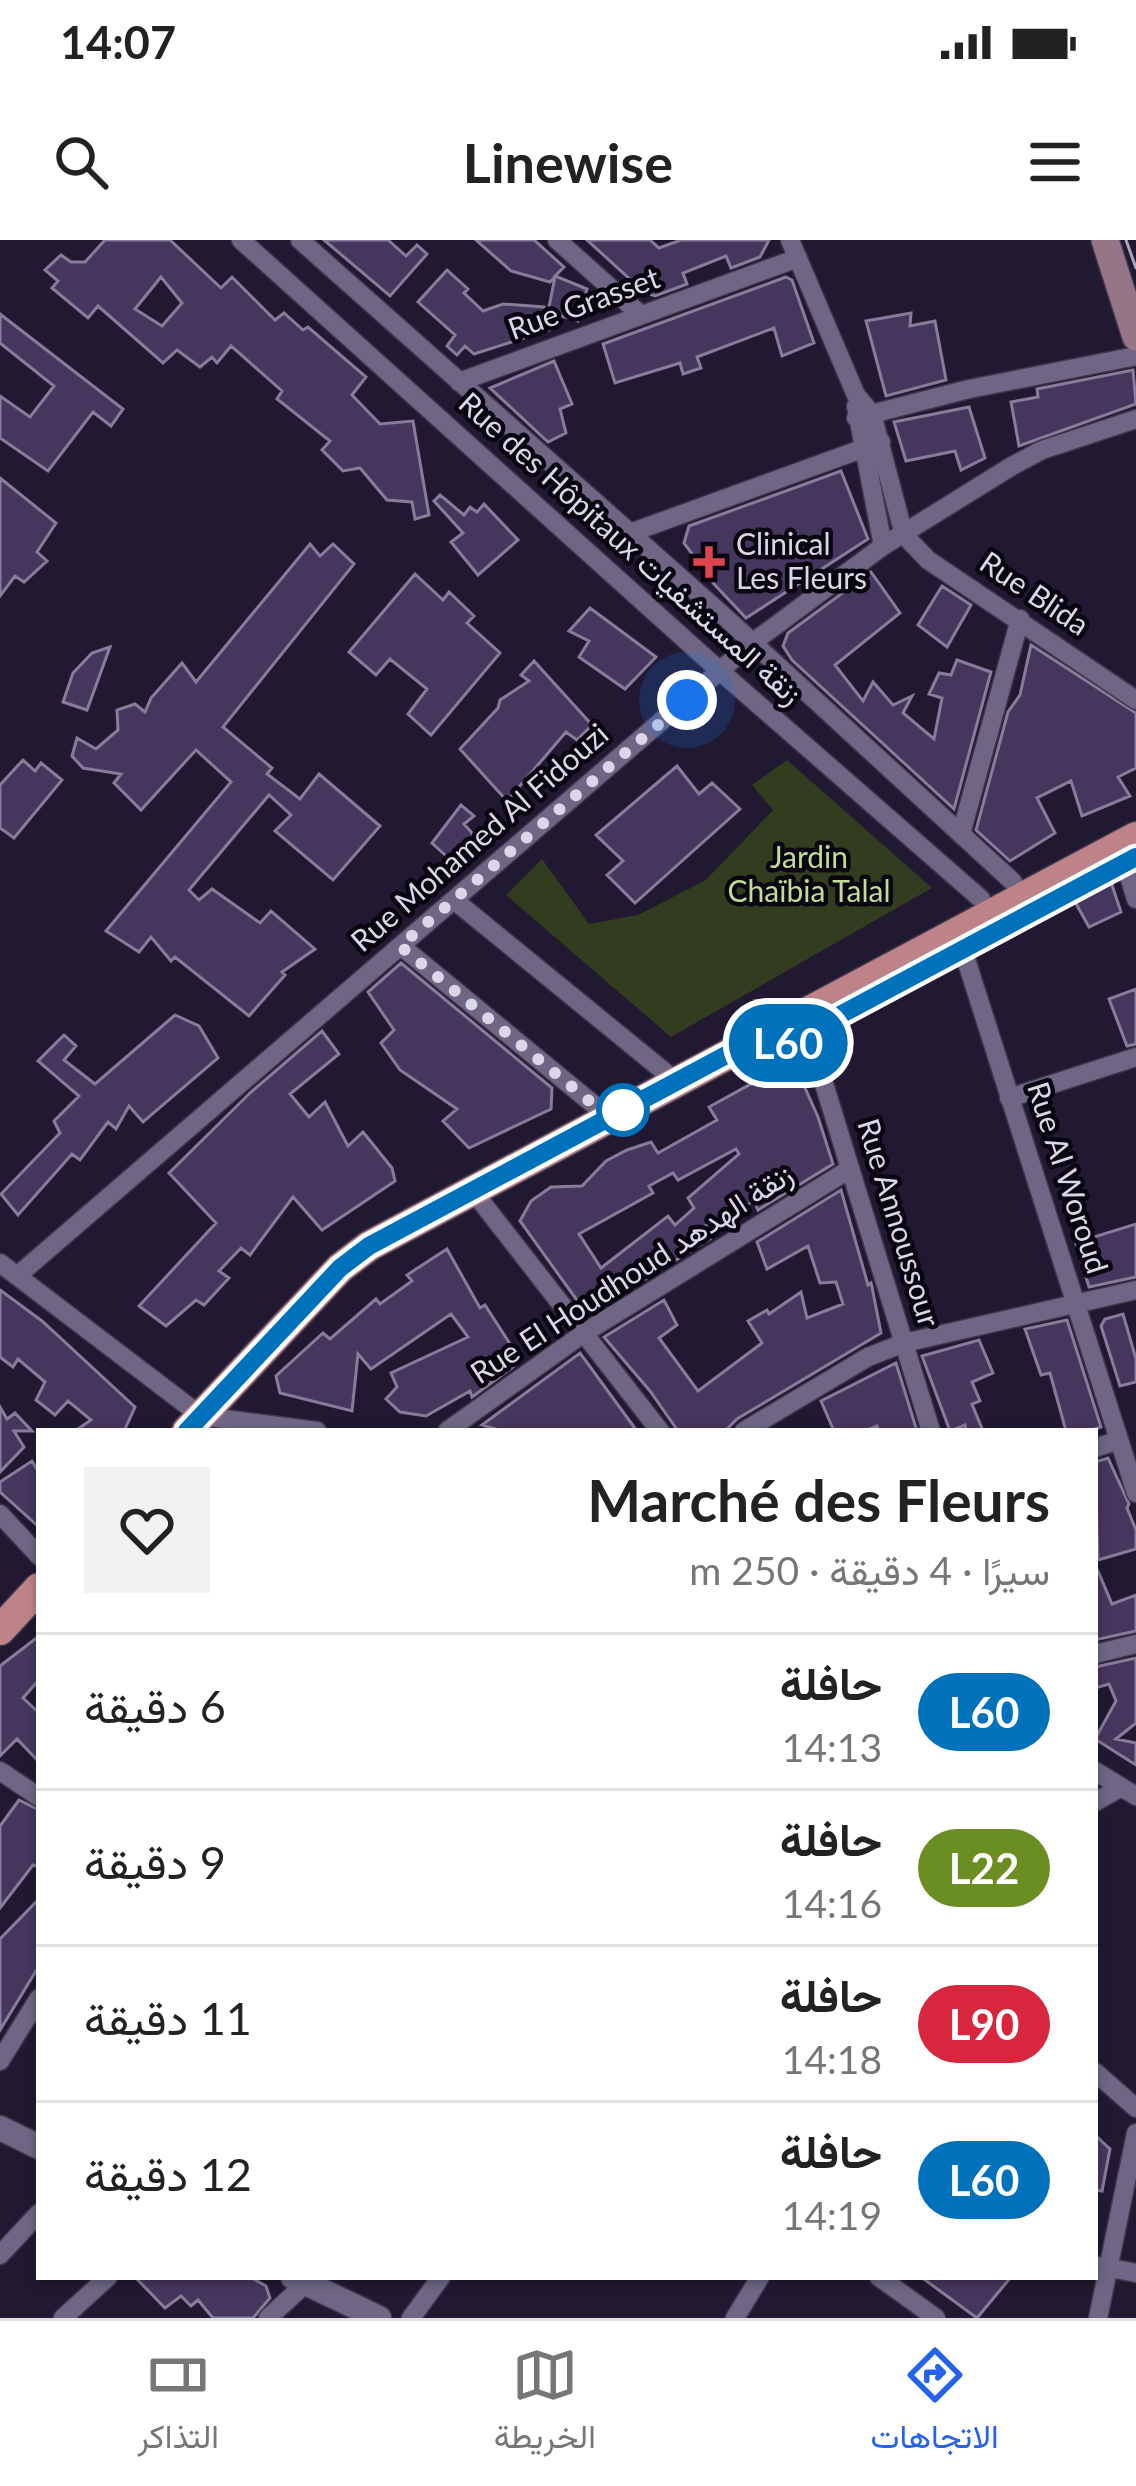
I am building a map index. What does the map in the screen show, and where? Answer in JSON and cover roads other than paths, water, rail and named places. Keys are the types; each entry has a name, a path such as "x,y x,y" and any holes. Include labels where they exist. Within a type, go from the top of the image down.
{"main road":[{"path":"1105,240 1136,337"},
{"path":"730,1053 733,1032 1136,816"},
{"path":"730,1053 752,1062 963,950 1132,852"},
{"path":"194,1424 353,1257 730,1053 1132,852"},
{"path":"0,1630 36,1591"}],"street":[{"name":"Rue des Hôpitaux زنقة المستشفيات","path":"241,240 981,899"},
{"name":"Rue des Hôpitaux زنقة المستشفيات","path":"300,240 1013,882"},
{"path":"557,240 641,315"},
{"name":"Rue Grasset","path":"459,382 641,315 794,249"},
{"path":"794,249 856,395 904,535"},
{"path":"864,416 969,389 1136,356"},
{"name":"Rue Mohamed Al Fidouzi","path":"17,1276 752,643 883,546 1042,450 1136,419"},
{"path":"630,533 872,445"},
{"path":"872,445 883,546"},
{"name":"Rue Blida","path":"904,535 928,560 1136,700"},
{"path":"961,834 1020,620"},
{"path":"1132,852 1136,899"},
{"path":"454,900 677,1082"},
{"path":"400,946 610,1118"},
{"name":"Rue Al Woroud","path":"963,950 1136,1490"},
{"name":"Rue Annoussour","path":"808,1032 930,1428"},
{"path":"1009,1098 1136,1057"},
{"name":"Rue El Houdhoud زنقة الهدهد","path":"451,1428 584,1333 850,1168"},
{"path":"473,1191 658,1428"},
{"path":"0,1263 194,1424 264,1428"},
{"path":"749,1428 868,1357 904,1343 1136,1290"},
{"path":"1098,1447 1119,1441"},
{"path":"0,1514 36,1553"},
{"path":"1098,1653 1136,1644"},
{"path":"1098,1773 1128,1792"},
{"path":"3,1780 36,1796"},
{"path":"1098,1801 1128,1792"},
{"path":"0,2061 36,2004"},
{"path":"1098,2075 1136,2108"},
{"path":"0,2128 36,2146"},
{"path":"1098,2318 1101,2266 1136,2133"},
{"path":"0,2255 36,2216"},
{"path":"1101,2266 1136,2273"},
{"path":"63,2318 105,2280"},
{"path":"268,2318 299,2280 380,2318"},
{"path":"411,2318 439,2280"},
{"path":"742,2315 759,2280"},
{"path":"883,2280 936,2318"}],"tram line":[{"path":"1126,240 1136,268"}],"place":[{"name":"Clinical Les Fleurs","path":"709,562"}],"park label":[{"name":"Jardin Chaïbia Talal","path":"809,875"}]}
